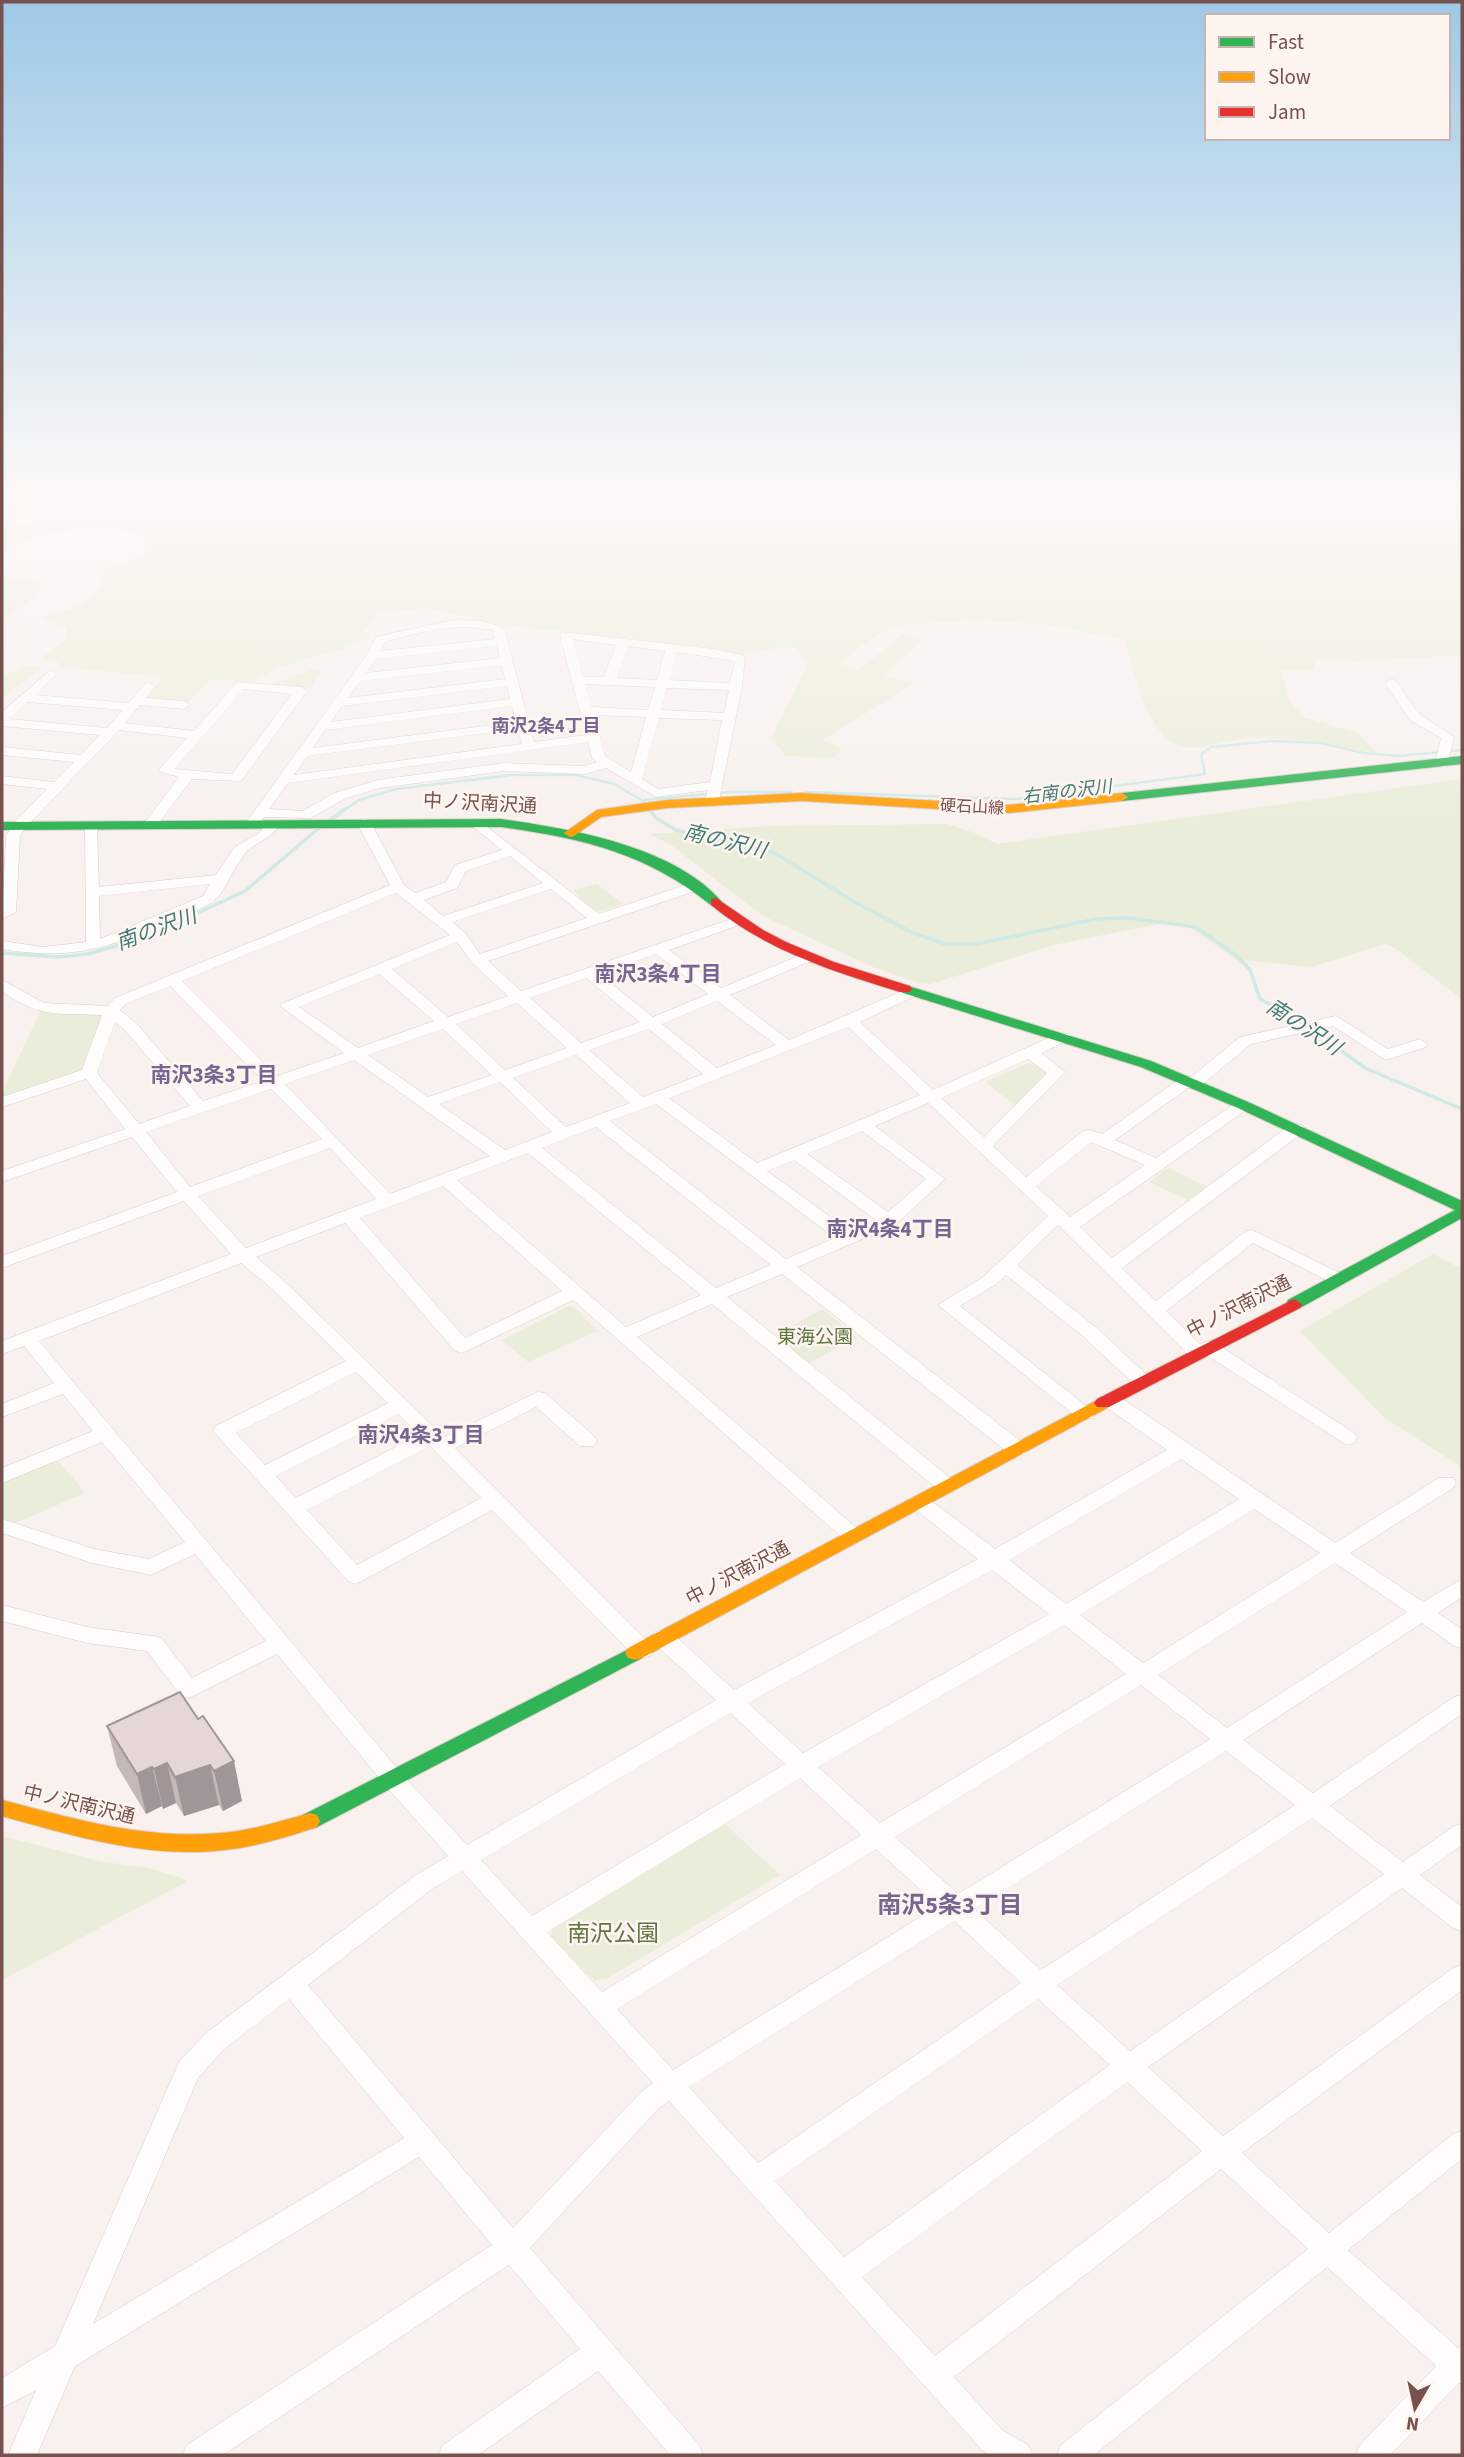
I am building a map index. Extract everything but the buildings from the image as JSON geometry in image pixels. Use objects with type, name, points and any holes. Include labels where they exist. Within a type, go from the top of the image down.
[{"type":"street","points":[[256,819],[372,656],[380,640],[453,623],[477,622],[498,628],[529,747]]},
{"type":"street","points":[[566,635],[672,648],[741,659],[714,793],[656,793],[599,758],[566,635]]},
{"type":"street","points":[[372,656],[500,642]]},
{"type":"street","points":[[609,682],[623,642]]},
{"type":"street","points":[[635,780],[672,648]]},
{"type":"street","points":[[356,678],[506,661]]},
{"type":"street","points":[[2,720],[51,674]]},
{"type":"street","points":[[578,680],[736,687]]},
{"type":"street","points":[[339,703],[511,682]]},
{"type":"street","points":[[1391,683],[1414,717],[1448,737],[1444,756]]},
{"type":"street","points":[[240,685],[301,691],[236,778],[188,775],[165,771],[240,685]]},
{"type":"street","points":[[2,915],[9,912],[7,864],[13,836],[19,826],[113,729],[149,687]]},
{"type":"street","points":[[24,698],[184,705]]},
{"type":"street","points":[[321,727],[516,702]]},
{"type":"street","points":[[586,711],[730,717]]},
{"type":"street","points":[[2,720],[197,736]]},
{"type":"street","points":[[303,753],[522,725]]},
{"type":"street","points":[[284,780],[592,738]]},
{"type":"street","points":[[2,751],[83,759]]},
{"type":"street","name":"硬石山線","points":[[570,833],[597,814],[667,804],[714,793],[1008,809],[1444,756],[1462,760]]},
{"type":"street","points":[[256,819],[306,815],[339,796],[378,784],[505,767],[585,770],[607,763]]},
{"type":"street","points":[[150,825],[188,775]]},
{"type":"street","points":[[2,780],[56,786]]},
{"type":"street","name":"中ノ沢南沢通","points":[[2,826],[150,825],[256,819],[279,825],[500,823],[570,833],[653,859],[696,886],[737,921],[768,941],[806,958],[1146,1064],[1296,1129],[1462,1209]]},
{"type":"street","points":[[364,823],[398,887],[460,936],[477,960],[576,1050],[649,1101],[757,1169],[847,1238]]},
{"type":"street","points":[[477,823],[597,919]]},
{"type":"street","points":[[2,944],[43,951],[93,946],[131,933],[208,899],[240,850],[279,825]]},
{"type":"street","points":[[90,826],[93,946]]},
{"type":"street","points":[[413,899],[452,885],[460,868],[512,851]]},
{"type":"street","points":[[92,892],[222,879]]},
{"type":"street","points":[[441,922],[553,884]]},
{"type":"street","points":[[477,960],[696,886]]},
{"type":"street","points":[[89,1073],[111,1011],[120,1001],[398,887]]},
{"type":"street","points":[[2,1177],[737,921]]},
{"type":"street","points":[[460,936],[288,1006],[502,1156]]},
{"type":"street","points":[[659,949],[787,1046]]},
{"type":"street","points":[[427,1103],[650,1023],[806,958]]},
{"type":"street","points":[[382,968],[446,1023],[563,1133]]},
{"type":"street","points":[[589,973],[715,1075]]},
{"type":"street","points":[[173,981],[333,1141],[386,1200]]},
{"type":"street","points":[[2,984],[29,1003],[42,1007],[111,1011],[131,1027],[200,1108]]},
{"type":"street","points":[[2,1348],[347,1214],[649,1101],[850,1021],[912,992]]},
{"type":"street","points":[[850,1021],[1156,1310],[1203,1350],[1347,1438]]},
{"type":"street","points":[[1103,1141],[1246,1040],[1259,1035],[1336,1021],[1385,1055],[1420,1044]]},
{"type":"street","points":[[757,1169],[932,1096],[1063,1037]]},
{"type":"street","points":[[984,1146],[1057,1072],[1031,1053]]},
{"type":"street","points":[[2,1102],[89,1073]]},
{"type":"street","points":[[89,1073],[187,1194],[242,1255],[358,1363],[494,1500],[653,1644],[730,1702],[1327,2249],[1461,2365],[1370,2455]]},
{"type":"street","points":[[1085,1413],[947,1306],[989,1280],[1063,1221],[1159,1165],[1243,1105]]},
{"type":"street","points":[[598,1120],[1017,1449]]},
{"type":"street","points":[[624,1335],[890,1221],[936,1179],[864,1125]]},
{"type":"street","points":[[1112,1267],[1296,1129]]},
{"type":"street","points":[[1026,1185],[1089,1135],[1159,1165]]},
{"type":"street","points":[[2,1262],[333,1141]]},
{"type":"street","points":[[530,1146],[947,1486]]},
{"type":"street","points":[[795,1153],[890,1221]]},
{"type":"street","points":[[444,1178],[853,1536]]},
{"type":"street","name":"中ノ沢南沢通","points":[[2,1808],[99,1835],[185,1842],[252,1837],[311,1821],[653,1644],[1203,1350],[1263,1321],[1462,1209]]},
{"type":"street","points":[[347,1214],[463,1347],[575,1293]]},
{"type":"street","points":[[1156,1310],[1252,1235],[1338,1279]]},
{"type":"street","points":[[1007,1266],[1091,1333],[1143,1382]]},
{"type":"street","points":[[27,1338],[393,1779],[992,2441],[1018,2455]]},
{"type":"street","points":[[358,1363],[223,1431],[355,1576],[494,1500]]},
{"type":"street","points":[[2,1411],[66,1385]]},
{"type":"street","points":[[294,1508],[538,1398],[587,1441]]},
{"type":"street","points":[[1110,1400],[1180,1451],[1334,1551],[1462,1640]]},
{"type":"street","points":[[262,1475],[400,1405]]},
{"type":"street","points":[[2,1476],[106,1433]]},
{"type":"street","points":[[22,2455],[188,2070],[215,2041],[424,1882],[730,1702],[993,1560],[1180,1451]]},
{"type":"street","points":[[599,2007],[1141,1675],[1334,1551],[1446,1483]]},
{"type":"street","points":[[530,1930],[800,1766],[1064,1615],[1253,1500]]},
{"type":"street","points":[[919,1502],[1462,1921]]},
{"type":"street","points":[[2,1526],[92,1556],[151,1567],[198,1544]]},
{"type":"street","points":[[197,2455],[512,2248],[650,2100],[671,2085],[1226,1740],[1462,1587]]},
{"type":"street","points":[[2,1613],[87,1635],[153,1644],[189,1690],[280,1643]]},
{"type":"street","points":[[756,2179],[1039,1984],[1314,1805],[1462,1703]]},
{"type":"street","points":[[842,2275],[1129,2066],[1462,1833]]},
{"type":"street","points":[[933,2375],[1222,2152],[1462,1976]]},
{"type":"street","points":[[291,1983],[689,2455]]},
{"type":"street","points":[[2,2394],[422,2141]]},
{"type":"street","points":[[1071,2455],[1462,2143]]},
{"type":"street","points":[[453,2455],[601,2352]]},
{"type":"green space","points":[[2,604],[25,604],[2,620]]},
{"type":"green space","points":[[83,604],[1462,604],[1462,655],[1357,661],[1316,660],[1312,670],[1282,670],[1288,699],[1303,717],[1358,733],[1377,753],[1313,742],[1265,738],[1185,747],[1166,738],[1158,729],[1140,692],[1124,640],[1047,625],[979,620],[901,625],[875,636],[840,663],[859,670],[903,634],[923,639],[884,676],[914,683],[823,740],[841,748],[835,758],[786,756],[771,739],[807,666],[797,648],[782,647],[741,655],[643,640],[502,625],[426,608],[378,613],[364,631],[372,637],[280,667],[252,681],[210,680],[187,703],[146,699],[162,677],[60,667],[60,663],[41,658],[66,639],[66,628],[41,618]]},
{"type":"green space","points":[[26,666],[43,668],[2,698],[2,676]]},
{"type":"green space","points":[[311,670],[323,671],[309,689],[270,685]]},
{"type":"green space","points":[[1462,779],[1462,999],[1395,948],[1385,944],[1311,967],[1235,959],[1188,926],[1169,922],[1053,945],[931,984],[919,983],[873,967],[763,916],[671,845],[650,834],[769,826],[947,824],[997,844]]},
{"type":"green space","points":[[597,884],[623,904],[595,910],[573,890]]},
{"type":"green space","points":[[42,1008],[111,1011],[89,1073],[2,1102],[2,1093]]},
{"type":"green space","points":[[1029,1063],[1049,1071],[1016,1106],[985,1082]]},
{"type":"green space","points":[[1168,1168],[1207,1187],[1188,1200],[1149,1182]]},
{"type":"green space","points":[[1433,1254],[1462,1269],[1462,1467],[1385,1418],[1300,1331]]},
{"type":"green space","points":[[568,1306],[576,1308],[597,1331],[528,1362],[502,1340]]},
{"type":"green space","name":"東海公園","points":[[823,1309],[857,1338],[807,1364],[773,1336]]},
{"type":"green space","points":[[57,1459],[85,1493],[13,1524],[2,1518],[2,1482]]},
{"type":"green space","name":"南沢公園","points":[[725,1824],[780,1875],[606,1979],[594,1980],[550,1935],[555,1924]]},
{"type":"green space","points":[[2,1836],[103,1862],[149,1868],[186,1882],[2,1980]]},
{"type":"waterway","name":"右南の沢川","points":[[805,792],[1016,799],[1205,774],[1201,754],[1212,747],[1271,741],[1320,743],[1364,753],[1399,756],[1462,750]]},
{"type":"waterway","name":"南の沢川","points":[[343,811],[359,800],[396,789],[511,775],[576,775],[614,784],[643,801],[651,811]]},
{"type":"waterway","name":"右南の沢川","points":[[644,800],[729,792],[792,792]]},
{"type":"waterway","name":"南の沢川","points":[[329,821],[345,809]]},
{"type":"waterway","name":"南の沢川","points":[[649,809],[656,818],[676,830],[773,852],[858,904],[913,933],[945,944],[976,944],[1096,919],[1128,918],[1196,927],[1237,956],[1250,970],[1260,999],[1295,1017],[1365,1068],[1462,1109]]},
{"type":"waterway","name":"南の沢川","points":[[2,953],[59,957],[87,954],[144,938],[245,891],[319,828]]},
{"type":"traffic: fast","points":[[1122,797],[1462,760]]},
{"type":"traffic: fast","points":[[2,826],[501,823],[559,832],[615,846],[668,868],[716,902]]},
{"type":"traffic: fast","points":[[905,989],[1146,1064],[1243,1105],[1462,1207]]},
{"type":"traffic: fast","points":[[1294,1304],[1462,1212]]},
{"type":"traffic: fast","points":[[310,1821],[635,1653]]},
{"type":"traffic: slow","points":[[570,833],[597,814],[667,804],[802,797],[1008,809],[1122,797]]},
{"type":"traffic: slow","points":[[635,1653],[1103,1403]]},
{"type":"traffic: slow","points":[[2,1808],[110,1835],[165,1842],[232,1841],[310,1821]]},
{"type":"traffic: jam","points":[[716,902],[737,919],[781,945],[829,965],[905,989]]},
{"type":"traffic: jam","points":[[1103,1403],[1294,1304]]},
{"type":"district","name":"南沢2条4丁目","points":[[546,726]]},
{"type":"district","name":"南沢3条4丁目","points":[[658,974]]},
{"type":"district","name":"南沢3条3丁目","points":[[214,1075]]},
{"type":"district","name":"南沢4条4丁目","points":[[890,1229]]},
{"type":"district","name":"南沢4条3丁目","points":[[421,1435]]},
{"type":"district","name":"南沢5条3丁目","points":[[950,1905]]}]
